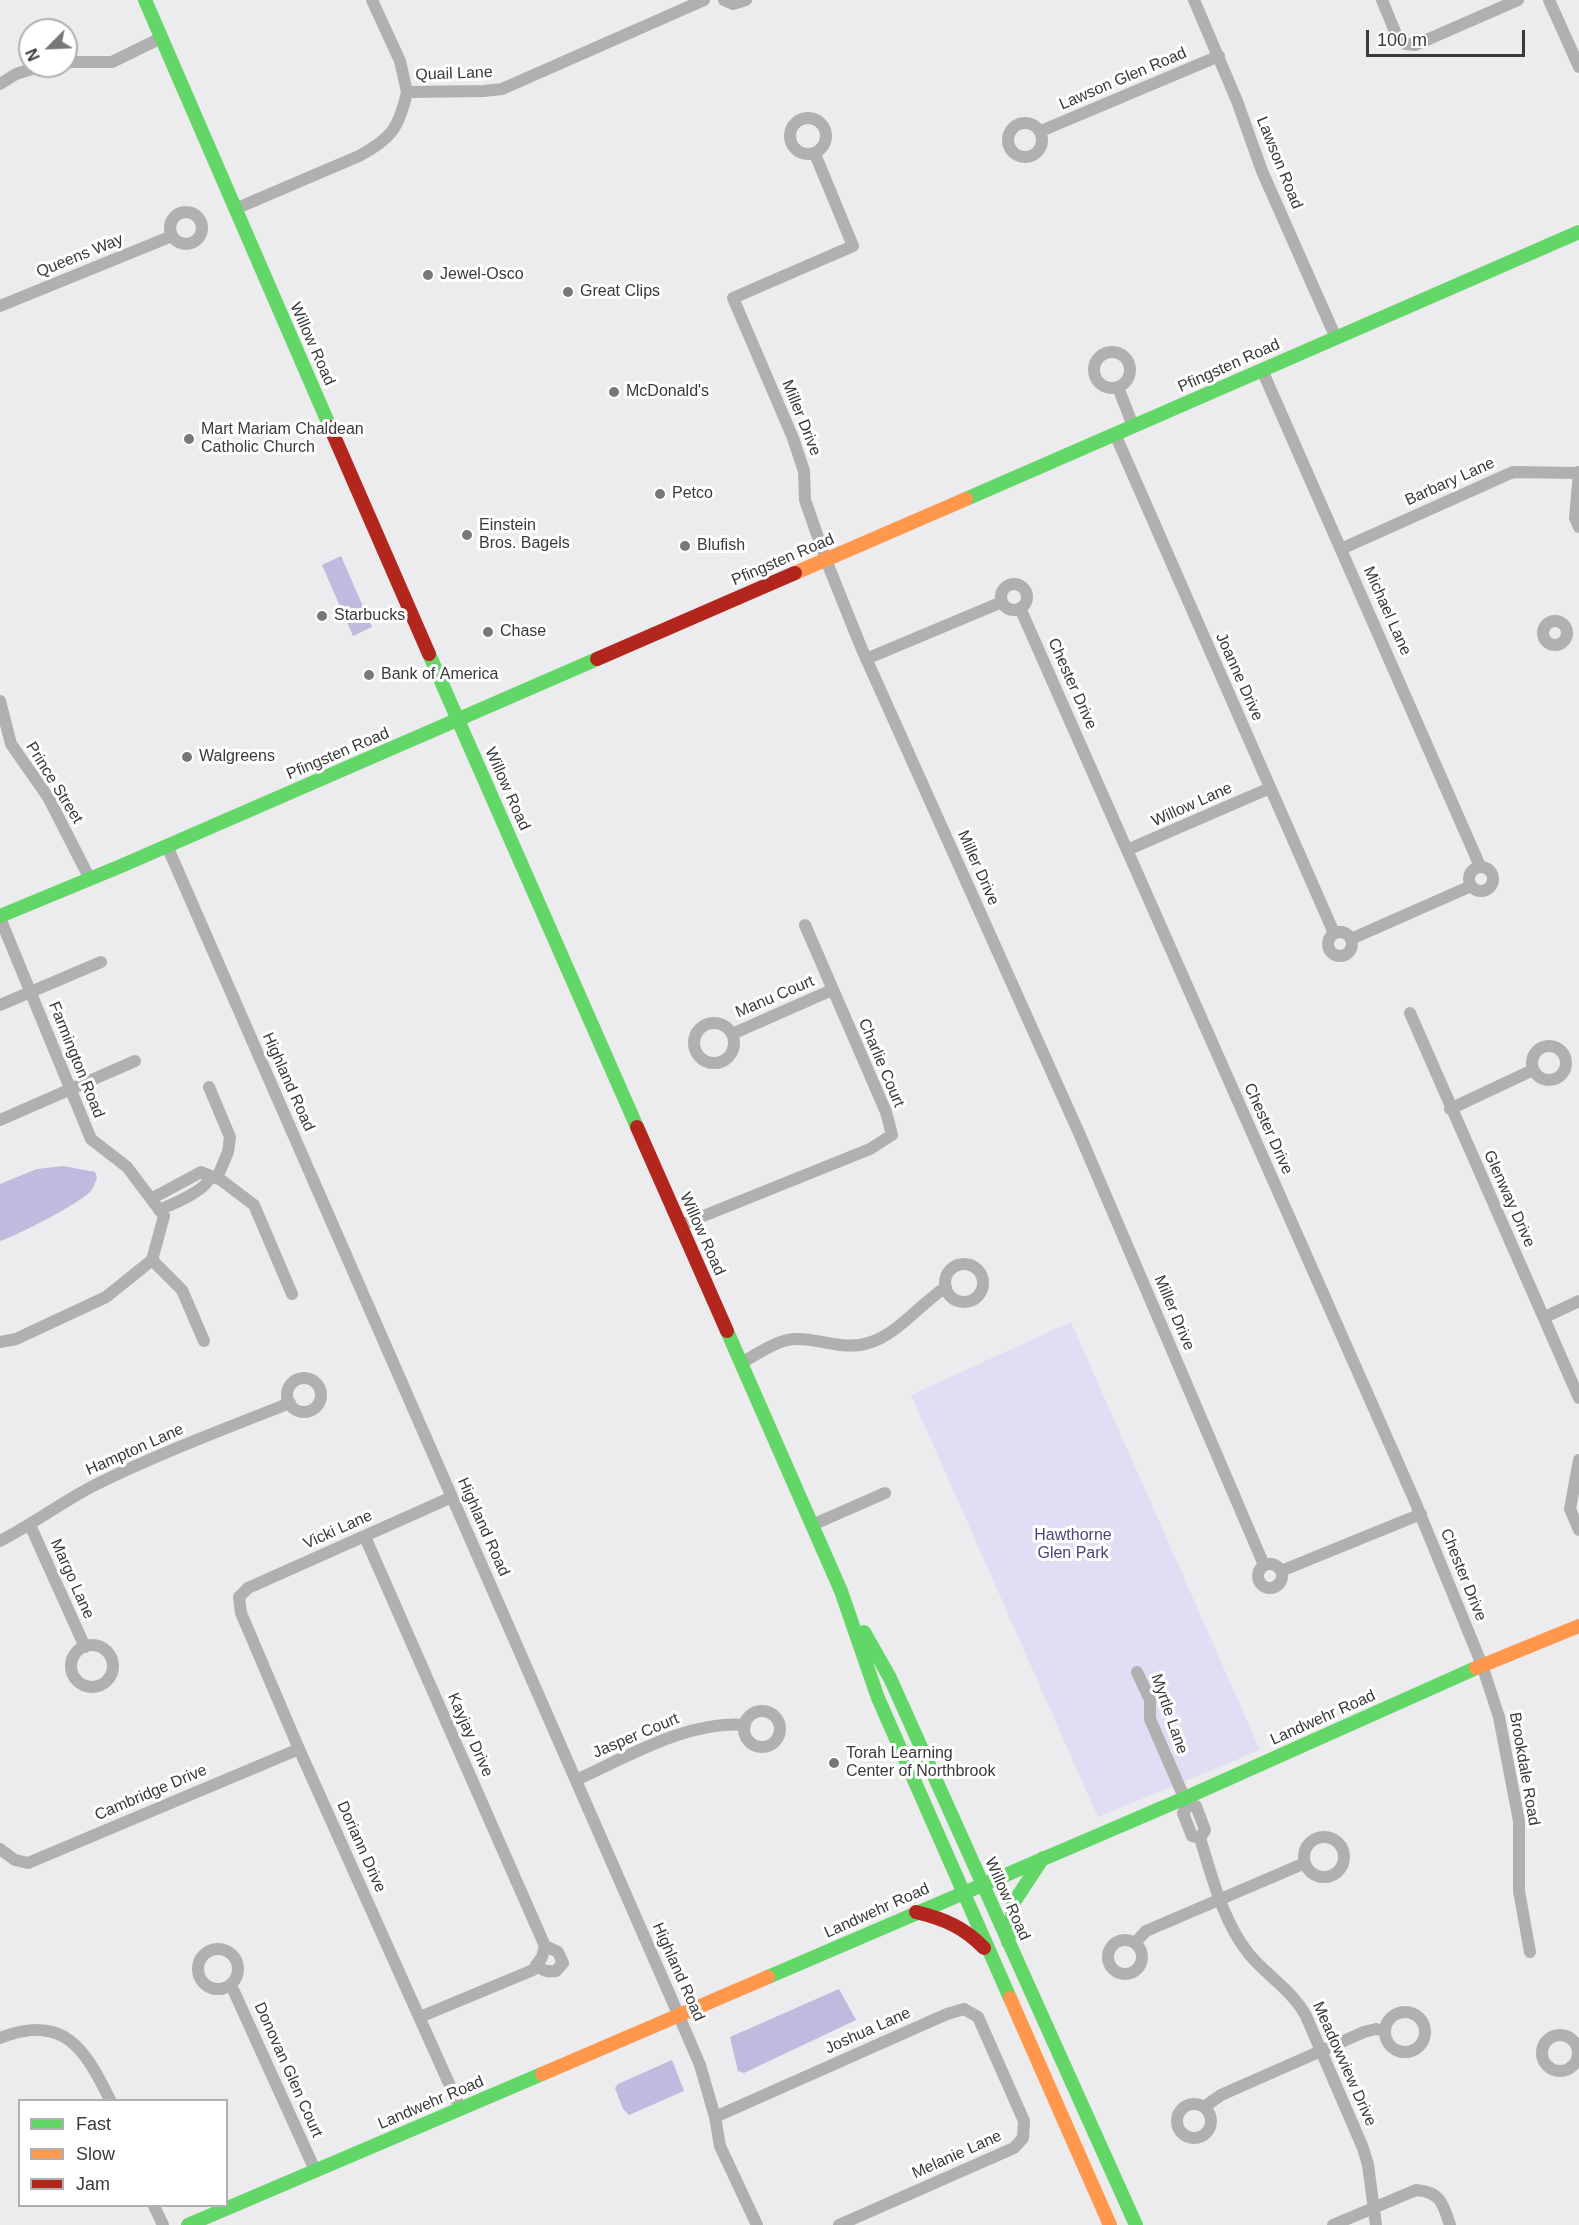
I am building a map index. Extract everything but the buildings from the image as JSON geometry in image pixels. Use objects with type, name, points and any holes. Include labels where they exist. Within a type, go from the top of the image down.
[{"type":"main road","name":"Willow Road","points":[[145,0],[458,720],[812,1524],[841,1591],[878,1698],[1110,2225]]},
{"type":"main road","name":"Pfingsten Road","points":[[0,917],[1579,232]]},
{"type":"main road","name":"Willow Road","points":[[841,1591],[890,1678],[1136,2225]]},
{"type":"main road","name":"Landwehr Road","points":[[189,2225],[679,2016],[964,1891],[1186,1802],[1482,1665],[1579,1626]]},
{"type":"main road","points":[[1008,1942],[1014,1902],[1043,1858]]},
{"type":"main road","points":[[916,1912],[949,1920],[967,1930],[995,1961]]},
{"type":"street","points":[[372,0],[400,61],[407,92]]},
{"type":"street","name":"Quail Lane","points":[[235,209],[378,146],[389,137],[398,122],[407,92],[501,89],[704,0]]},
{"type":"street","points":[[724,0],[733,4],[746,0]]},
{"type":"street","name":"Lawson Road","points":[[1194,0],[1219,56],[1262,171],[1336,338]]},
{"type":"street","points":[[1382,0],[1396,34],[1406,44],[1415,45],[1518,0]]},
{"type":"street","points":[[1549,0],[1579,67]]},
{"type":"street","points":[[78,62],[112,62],[161,38]]},
{"type":"street","name":"Lawson Glen Road","points":[[1041,131],[1219,56]]},
{"type":"street","points":[[0,84],[18,73]]},
{"type":"street","name":"Miller Drive","points":[[815,154],[853,246],[733,298],[793,438],[804,471],[805,500],[826,560],[866,659],[1079,1133],[1264,1565]]},
{"type":"street","name":"Queens Way","points":[[0,306],[172,236]]},
{"type":"street","name":"Michael Lane","points":[[1262,370],[1480,866]]},
{"type":"street","points":[[1118,387],[1132,426]]},
{"type":"street","name":"Joanne Drive","points":[[1115,434],[1335,933]]},
{"type":"street","name":"Barbary Lane","points":[[1341,549],[1513,472],[1579,473]]},
{"type":"street","points":[[1579,473],[1575,518],[1579,527]]},
{"type":"street","points":[[1012,584],[1020,585],[1025,591],[1027,598],[1020,608],[1010,609],[1002,602],[1001,594],[1005,587],[1012,584]]},
{"type":"street","points":[[866,659],[1002,602]]},
{"type":"street","name":"Chester Drive","points":[[1020,608],[1420,1514],[1482,1665]]},
{"type":"street","points":[[1566,628],[1579,623]]},
{"type":"street","name":"Prince Street","points":[[0,701],[11,744],[48,797],[90,879]]},
{"type":"street","name":"Willow Lane","points":[[1127,850],[1270,788]]},
{"type":"street","name":"Highland Road","points":[[167,846],[679,2016],[700,2065],[715,2117],[720,2145],[758,2225]]},
{"type":"street","points":[[1480,866],[1491,871],[1494,879],[1491,886],[1481,891],[1471,886],[1470,873],[1480,866]]},
{"type":"street","points":[[1351,939],[1471,886]]},
{"type":"street","name":"Farmington Road","points":[[0,917],[90,1139],[127,1167],[159,1210]]},
{"type":"street","name":"Charlie Court","points":[[681,1226],[870,1149],[892,1135],[886,1112],[805,925]]},
{"type":"street","points":[[1342,932],[1351,939],[1352,947],[1347,954],[1335,955],[1328,946],[1329,939],[1335,933],[1342,932]]},
{"type":"street","points":[[0,1005],[101,962]]},
{"type":"street","name":"Manu Court","points":[[732,1034],[832,990]]},
{"type":"street","name":"Glenway Drive","points":[[1410,1013],[1450,1109],[1545,1317],[1579,1398]]},
{"type":"street","points":[[0,1120],[135,1060]]},
{"type":"street","points":[[1450,1109],[1533,1070]]},
{"type":"street","points":[[0,1342],[16,1339],[106,1297],[152,1260],[164,1216],[159,1210],[208,1183],[228,1152],[230,1137],[208,1087]]},
{"type":"street","points":[[151,1199],[201,1173],[214,1177],[254,1205],[292,1294]]},
{"type":"street","points":[[152,1260],[182,1290],[204,1341]]},
{"type":"street","points":[[741,1363],[778,1343],[793,1339],[865,1345],[881,1339],[928,1298],[946,1287]]},
{"type":"street","points":[[1545,1317],[1579,1301]]},
{"type":"street","name":"Hampton Lane","points":[[0,1541],[95,1485],[159,1456],[290,1403]]},
{"type":"street","points":[[1579,1460],[1570,1509],[1579,1530]]},
{"type":"street","points":[[812,1524],[885,1493]]},
{"type":"street","name":"Vicki Lane","points":[[239,1597],[248,1588],[452,1497]]},
{"type":"street","points":[[1281,1571],[1420,1514]]},
{"type":"street","name":"Margo Lane","points":[[30,1525],[85,1647]]},
{"type":"street","name":"Kayjay Drive","points":[[365,1537],[545,1946],[558,1952],[563,1963],[556,1971],[550,1972],[543,1971],[536,1965]]},
{"type":"street","points":[[1272,1564],[1281,1571],[1281,1578],[1277,1585],[1267,1587],[1258,1579],[1259,1571],[1264,1565],[1272,1564]]},
{"type":"street","name":"Doriann Drive","points":[[239,1597],[241,1613],[299,1749],[460,2108]]},
{"type":"street","name":"Brookdale Road","points":[[1482,1665],[1499,1717],[1519,1821],[1519,1892],[1530,1952]]},
{"type":"street","name":"Myrtle Lane","points":[[1137,1672],[1150,1700],[1150,1719],[1186,1802]]},
{"type":"street","name":"Jasper Court","points":[[576,1780],[683,1733],[730,1724],[745,1725]]},
{"type":"street","name":"Cambridge Drive","points":[[0,1849],[15,1860],[28,1863],[299,1749]]},
{"type":"street","name":"Meadowview Drive","points":[[1186,1802],[1196,1806],[1202,1821],[1205,1830],[1200,1838],[1219,1898],[1235,1932],[1248,1954],[1300,2004],[1363,2148],[1368,2165],[1376,2225]]},
{"type":"street","points":[[1135,1943],[1146,1931],[1305,1863]]},
{"type":"street","points":[[420,2017],[533,1970],[542,1957],[545,1946]]},
{"type":"street","name":"Donovan Glen Court","points":[[231,1985],[315,2170]]},
{"type":"street","name":"Joshua Lane","points":[[715,2117],[947,2014],[964,2009],[978,2017],[1004,2073]]},
{"type":"street","points":[[1204,2107],[1221,2095],[1364,2032],[1376,2029],[1385,2031]]},
{"type":"street","points":[[0,2038],[23,2031],[50,2031],[66,2038],[76,2044],[87,2057],[109,2099]]},
{"type":"street","points":[[1571,2068],[1579,2079]]},
{"type":"street","name":"Melanie Lane","points":[[838,2225],[1014,2148],[1023,2138],[1023,2121],[1004,2073]]},
{"type":"street","points":[[1333,2225],[1416,2190],[1437,2195],[1450,2225]]},
{"type":"street","points":[[155,2207],[163,2225]]},
{"type":"green space","name":"Hawthorne Glen Park","points":[[1071,1322],[1260,1750],[1098,1817],[911,1395]]},
{"type":"shaded area","points":[[341,556],[372,627],[353,636],[322,565]]},
{"type":"shaded area","points":[[63,1166],[95,1172],[97,1178],[91,1191],[48,1219],[0,1241],[0,1184],[37,1169]]},
{"type":"shaded area","points":[[839,1989],[856,2020],[744,2073],[738,2071],[730,2037]]},
{"type":"shaded area","points":[[672,2060],[684,2091],[629,2115],[623,2109],[615,2088],[618,2084]]},
{"type":"traffic: fast","points":[[145,0],[330,427]]},
{"type":"traffic: fast","points":[[966,499],[1579,232]]},
{"type":"traffic: fast","points":[[429,654],[637,1127]]},
{"type":"traffic: fast","points":[[0,916],[121,866],[597,659]]},
{"type":"traffic: fast","points":[[727,1331],[841,1591],[878,1698],[1010,1998]]},
{"type":"traffic: fast","points":[[864,1632],[890,1678],[1136,2225]]},
{"type":"traffic: fast","points":[[768,1977],[1185,1798],[1476,1668]]},
{"type":"traffic: fast","points":[[1008,1942],[1014,1902],[1043,1858]]},
{"type":"traffic: fast","points":[[188,2225],[542,2074]]},
{"type":"traffic: slow","points":[[795,573],[966,499]]},
{"type":"traffic: slow","points":[[1476,1668],[1579,1626]]},
{"type":"traffic: slow","points":[[542,2074],[768,1977]]},
{"type":"traffic: slow","points":[[1010,1998],[1110,2225]]},
{"type":"traffic: jam","points":[[330,427],[429,654]]},
{"type":"traffic: jam","points":[[597,659],[795,573]]},
{"type":"traffic: jam","points":[[637,1127],[727,1331]]},
{"type":"traffic: jam","points":[[916,1912],[953,1925],[969,1934],[984,1948]]},
{"type":"place","name":"Jewel-Osco","points":[[428,275]]},
{"type":"place","name":"Great Clips","points":[[568,292]]},
{"type":"place","name":"McDonald's","points":[[614,392]]},
{"type":"place","name":"Mart Mariam Chaldean Catholic Church","points":[[189,439]]},
{"type":"place","name":"Petco","points":[[660,494]]},
{"type":"place","name":"Einstein Bros. Bagels","points":[[467,535]]},
{"type":"place","name":"Blufish","points":[[685,546]]},
{"type":"place","name":"Starbucks","points":[[322,616]]},
{"type":"place","name":"Chase","points":[[488,632]]},
{"type":"place","name":"Bank of America","points":[[369,675]]},
{"type":"place","name":"Walgreens","points":[[187,757]]},
{"type":"place","name":"Torah Learning Center of Northbrook","points":[[834,1763]]}]
